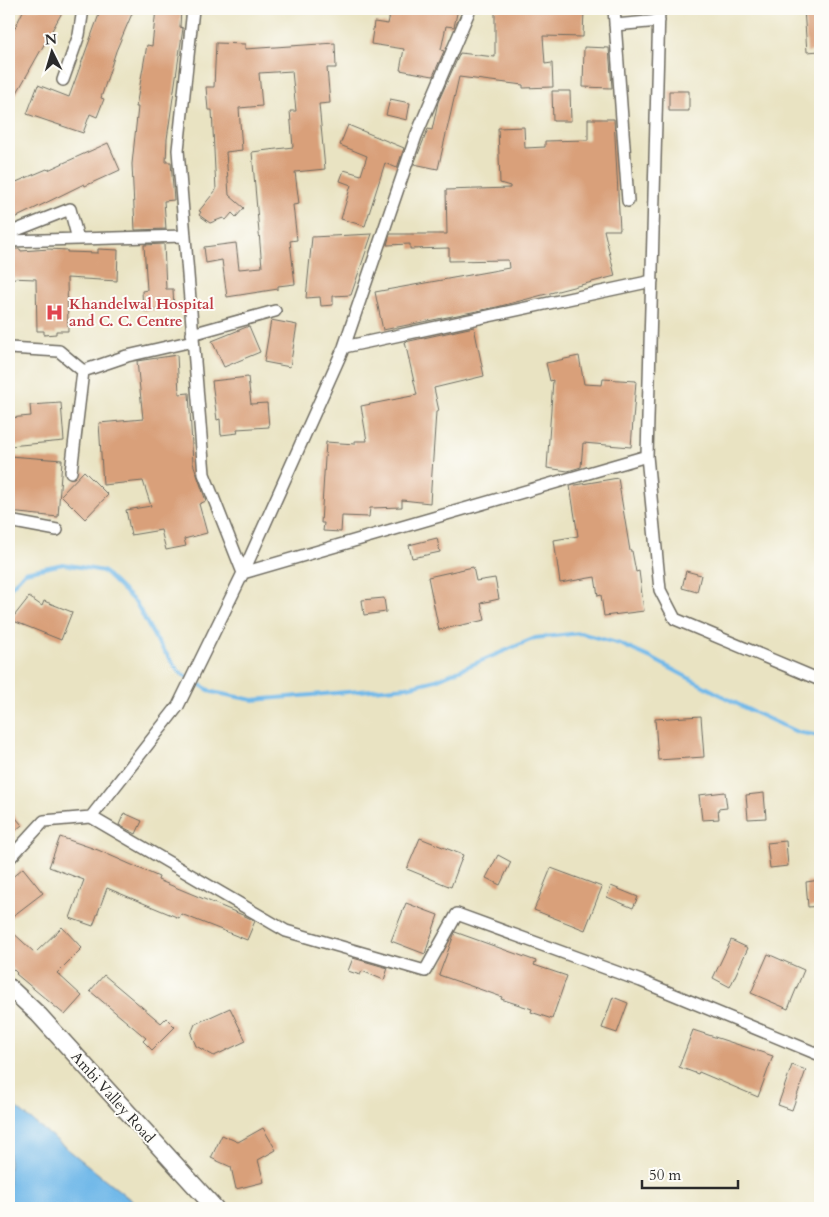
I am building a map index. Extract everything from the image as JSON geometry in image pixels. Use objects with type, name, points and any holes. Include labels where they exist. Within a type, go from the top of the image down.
[{"type":"main road","name":"Ambi Valley Road","points":[[9,987],[39,1015],[215,1208]]},
{"type":"street","points":[[63,80],[79,35],[84,9]]},
{"type":"street","points":[[193,9],[178,150],[204,474],[243,573]]},
{"type":"street","points":[[91,817],[178,706],[243,573],[318,409],[344,347],[416,136],[470,9]]},
{"type":"street","points":[[614,9],[628,202]]},
{"type":"street","points":[[659,9],[648,456],[660,590],[675,619],[820,680]]},
{"type":"street","points":[[615,25],[659,21]]},
{"type":"street","points":[[9,233],[70,209],[78,239]]},
{"type":"street","points":[[9,241],[184,236]]},
{"type":"street","points":[[344,347],[652,281]]},
{"type":"street","points":[[83,371],[126,356],[276,311]]},
{"type":"street","points":[[9,348],[59,351],[83,371]]},
{"type":"street","points":[[71,472],[83,371]]},
{"type":"street","points":[[243,573],[648,456]]},
{"type":"street","points":[[9,521],[57,530]]},
{"type":"street","points":[[9,859],[44,821],[91,817],[286,930],[425,971],[457,914],[641,981],[820,1055]]},
{"type":"water","points":[[9,1102],[141,1208],[9,1208]]},
{"type":"building","points":[[24,9],[64,9],[9,107],[9,40]]},
{"type":"building","points":[[101,9],[134,9],[116,51],[101,98],[104,99],[97,117],[90,114],[83,133],[27,114],[38,85],[69,97]]},
{"type":"building","points":[[156,9],[181,9],[180,27],[183,28],[167,139],[166,162],[171,162],[174,200],[164,201],[166,229],[135,230],[132,164],[138,107],[136,107],[147,45],[152,46]]},
{"type":"building","points":[[391,9],[458,9],[454,27],[446,26],[441,50],[444,51],[433,76],[400,70],[404,49],[371,44],[374,22],[388,24]]},
{"type":"building","points":[[495,9],[584,9],[583,37],[543,36],[545,64],[552,63],[553,87],[523,88],[523,85],[459,77],[438,169],[414,164],[428,129],[432,130],[438,102],[460,53],[495,57]]},
{"type":"building","points":[[804,9],[820,9],[820,51],[807,52]]},
{"type":"building","points":[[216,43],[245,44],[245,49],[335,43],[336,68],[327,68],[330,103],[319,104],[325,169],[295,172],[299,204],[293,205],[297,240],[290,241],[295,284],[278,286],[278,289],[227,297],[222,260],[206,263],[204,247],[236,243],[239,269],[262,267],[252,152],[293,147],[290,111],[296,111],[292,71],[259,73],[262,106],[239,108],[242,150],[226,152],[229,195],[244,208],[236,217],[232,213],[226,220],[223,218],[210,223],[199,215],[201,212],[199,211],[216,190],[212,110],[208,110],[206,87],[214,87]]},
{"type":"building","points":[[584,47],[609,48],[612,88],[583,87]]},
{"type":"building","points":[[552,91],[570,91],[571,121],[553,121]]},
{"type":"building","points":[[669,91],[689,91],[689,111],[669,111]]},
{"type":"building","points":[[390,99],[410,103],[407,120],[386,115]]},
{"type":"building","points":[[588,119],[614,119],[620,230],[604,230],[615,276],[497,307],[383,330],[375,292],[509,268],[508,260],[449,261],[449,248],[410,249],[410,244],[387,245],[390,234],[447,234],[446,190],[510,188],[510,186],[500,183],[498,128],[524,127],[525,148],[545,147],[545,141],[588,140]]},
{"type":"building","points":[[348,125],[404,148],[397,168],[385,163],[365,226],[341,219],[351,185],[340,181],[344,170],[361,175],[367,156],[340,145]]},
{"type":"building","points":[[108,143],[120,170],[85,186],[84,184],[9,221],[9,185]]},
{"type":"building","points":[[372,234],[351,295],[333,296],[333,305],[321,306],[320,297],[306,298],[312,237]]},
{"type":"building","points":[[164,244],[166,289],[173,289],[174,309],[143,311],[142,291],[147,290],[144,245]]},
{"type":"building","points":[[9,249],[20,249],[21,251],[49,249],[67,250],[67,252],[98,253],[98,249],[118,250],[117,281],[67,278],[68,331],[56,331],[56,334],[44,335],[44,331],[37,331],[36,279],[9,278]]},
{"type":"building","points":[[271,320],[297,325],[290,367],[264,362]]},
{"type":"building","points":[[249,326],[260,352],[224,367],[212,341]]},
{"type":"building","points":[[474,327],[484,376],[434,388],[439,411],[436,412],[430,503],[402,500],[402,507],[370,508],[369,517],[342,516],[341,532],[323,531],[324,523],[321,523],[326,442],[355,444],[355,441],[367,441],[361,406],[417,395],[405,342]]},
{"type":"building","points":[[177,355],[179,394],[189,393],[193,463],[206,501],[199,504],[207,533],[184,539],[186,546],[166,550],[161,530],[131,535],[126,510],[151,506],[143,481],[103,485],[99,423],[143,419],[137,361]]},
{"type":"building","points":[[579,356],[584,384],[602,385],[603,379],[636,381],[631,447],[583,443],[581,467],[568,471],[547,468],[553,380],[550,381],[546,363]]},
{"type":"building","points":[[248,377],[251,404],[267,403],[269,427],[237,429],[238,433],[221,435],[220,419],[217,420],[212,381]]},
{"type":"building","points":[[61,403],[64,441],[9,446],[9,418],[31,416],[30,405]]},
{"type":"building","points":[[9,456],[62,460],[58,517],[9,512]]},
{"type":"building","points":[[84,471],[108,495],[85,519],[61,495]]},
{"type":"building","points":[[618,478],[630,551],[632,551],[636,572],[639,571],[644,611],[604,616],[601,595],[598,596],[595,577],[560,583],[554,540],[578,536],[570,486]]},
{"type":"building","points":[[437,538],[440,552],[412,558],[409,545]]},
{"type":"building","points":[[473,567],[476,581],[495,578],[499,599],[481,603],[485,620],[439,630],[428,577]]},
{"type":"building","points":[[686,571],[701,575],[697,592],[682,588]]},
{"type":"building","points":[[29,597],[42,606],[44,601],[72,612],[61,640],[11,620]]},
{"type":"building","points":[[384,598],[386,612],[364,615],[362,600]]},
{"type":"building","points":[[701,716],[704,757],[658,760],[655,719]]},
{"type":"building","points":[[725,792],[727,808],[718,809],[719,819],[702,820],[699,795]]},
{"type":"building","points":[[764,793],[766,818],[748,819],[746,795]]},
{"type":"building","points":[[9,810],[22,825],[9,836]]},
{"type":"building","points":[[124,813],[142,821],[136,834],[119,825]]},
{"type":"building","points":[[60,837],[98,850],[159,877],[158,880],[255,921],[247,940],[181,914],[179,918],[107,888],[93,926],[70,918],[84,880],[49,867]]},
{"type":"building","points":[[420,838],[463,855],[451,887],[407,869]]},
{"type":"building","points":[[786,841],[788,866],[770,868],[767,843]]},
{"type":"building","points":[[498,855],[511,862],[500,885],[486,878]]},
{"type":"building","points":[[23,868],[43,893],[9,919],[9,880]]},
{"type":"building","points":[[551,868],[602,887],[585,930],[534,910]]},
{"type":"building","points":[[820,880],[820,906],[808,907],[806,882]]},
{"type":"building","points":[[611,886],[638,897],[633,908],[607,897]]},
{"type":"building","points":[[406,903],[438,915],[425,954],[391,941]]},
{"type":"building","points":[[62,927],[82,948],[57,973],[82,996],[65,1015],[16,974],[9,965],[9,929],[35,953]]},
{"type":"building","points":[[455,932],[536,961],[534,965],[567,976],[552,1019],[531,1012],[532,1009],[501,999],[502,997],[439,975]]},
{"type":"building","points":[[731,940],[748,948],[730,987],[713,978]]},
{"type":"building","points":[[768,954],[804,970],[788,1009],[751,993]]},
{"type":"building","points":[[353,958],[388,968],[384,980],[362,971],[360,975],[348,971]]},
{"type":"building","points":[[104,975],[161,1023],[166,1018],[175,1027],[152,1050],[143,1041],[146,1038],[90,991]]},
{"type":"building","points":[[613,997],[628,1003],[617,1033],[602,1028]]},
{"type":"building","points":[[230,1008],[246,1041],[214,1056],[196,1046],[191,1034],[195,1024]]},
{"type":"building","points":[[693,1030],[773,1056],[758,1097],[699,1072],[698,1074],[679,1067]]},
{"type":"building","points":[[792,1065],[806,1070],[792,1110],[778,1105]]},
{"type":"building","points":[[263,1128],[276,1150],[258,1160],[264,1182],[236,1189],[231,1167],[211,1158],[222,1135],[238,1142]]},
{"type":"waterway","points":[[9,589],[25,572],[63,564],[103,571],[136,603],[155,638],[179,672],[212,692],[253,700],[407,687],[436,680],[535,638],[580,633],[620,644],[653,659],[745,708],[797,732],[820,736]]},
{"type":"place","name":"Khandelwal Hospital and C. C. Centre","points":[[55,313]]}]
